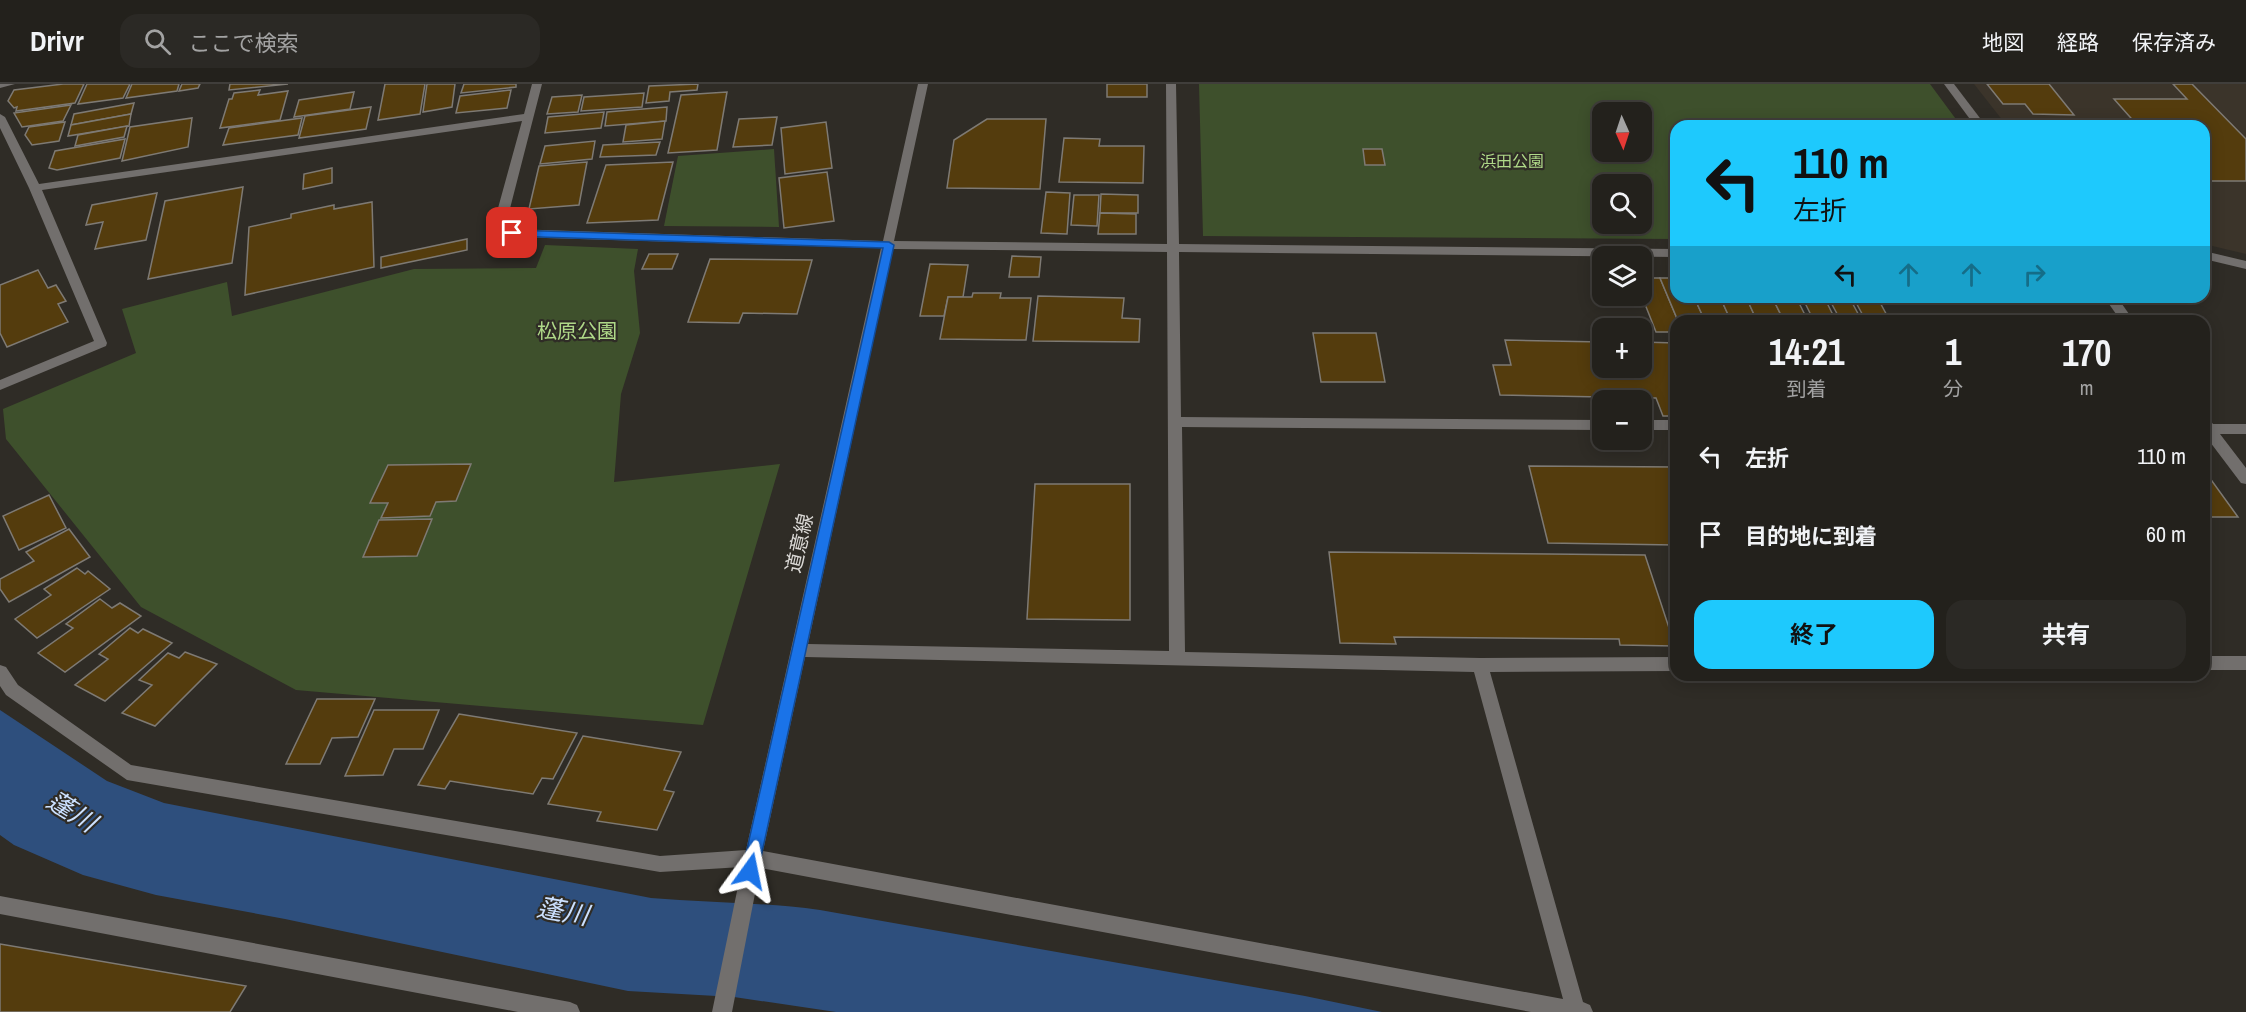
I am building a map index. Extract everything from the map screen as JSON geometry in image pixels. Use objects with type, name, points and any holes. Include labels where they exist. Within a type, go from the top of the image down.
[{"type":"street","points":[[0,85],[10,84]]},
{"type":"street","points":[[537,84],[498,230],[523,234],[889,245],[1670,253]]},
{"type":"street","name":"道意線","points":[[722,1012],[747,884],[923,84]]},
{"type":"street","points":[[1171,84],[1177,657]]},
{"type":"street","points":[[1949,84],[1976,120]]},
{"type":"street","points":[[0,117],[35,188],[101,343],[0,385]]},
{"type":"street","points":[[35,188],[528,117]]},
{"type":"street","points":[[2210,256],[2246,265]]},
{"type":"street","points":[[1176,422],[1592,425]]},
{"type":"street","points":[[1652,425],[1670,425]]},
{"type":"street","points":[[2210,427],[2246,429]]},
{"type":"street","points":[[2210,433],[2246,479]]},
{"type":"street","points":[[799,650],[1480,664],[1670,664]]},
{"type":"street","points":[[2210,663],[2246,663]]},
{"type":"street","points":[[0,672],[12,690],[127,772],[660,864],[753,858],[1579,1011],[1480,664]]},
{"type":"street","points":[[0,904],[570,1012]]},
{"type":"shaded area","points":[[1974,84],[2246,84],[2246,254],[2210,245],[2210,120],[2002,120]]},
{"type":"green space","name":"浜田公園","points":[[1199,84],[1930,84],[1957,120],[1670,120],[1670,239],[1203,236]]},
{"type":"green space","points":[[774,149],[779,227],[664,226],[678,156]]},
{"type":"green space","name":"松原公園","points":[[545,245],[638,249],[634,271],[640,333],[621,394],[614,482],[780,464],[703,725],[296,690],[141,607],[6,439],[3,409],[136,353],[122,309],[227,282],[232,316],[414,269],[536,268]]},
{"type":"water","name":"蓬川","points":[[0,710],[107,781],[164,803],[651,898],[778,905],[820,910],[1305,996],[1382,1012],[836,1012],[734,997],[628,991],[285,919],[156,895],[83,875],[14,845],[0,835]]},
{"type":"building","points":[[84,84],[75,103],[16,111],[17,107],[14,108],[8,101],[14,90]]},
{"type":"building","points":[[87,84],[130,84],[123,98],[78,104]]},
{"type":"building","points":[[132,84],[179,84],[177,91],[126,98]]},
{"type":"building","points":[[182,84],[200,84],[198,88],[179,91]]},
{"type":"building","points":[[230,84],[288,84],[229,90]]},
{"type":"building","points":[[385,84],[425,84],[420,114],[378,120]]},
{"type":"building","points":[[427,84],[455,84],[452,107],[423,112]]},
{"type":"building","points":[[464,84],[516,84],[516,87],[461,93]]},
{"type":"building","points":[[698,84],[697,90],[670,92],[669,101],[646,103],[649,86]]},
{"type":"building","points":[[1107,84],[1147,84],[1147,97],[1107,97]]},
{"type":"building","points":[[1987,84],[2049,84],[2074,115],[2033,114],[2025,104],[2003,104]]},
{"type":"building","points":[[2173,84],[2192,84],[2246,139],[2246,181],[2210,181],[2210,120],[2133,120],[2114,99],[2187,99]]},
{"type":"building","points":[[260,90],[258,95],[288,91],[280,120],[220,128],[229,99],[232,99],[234,93]]},
{"type":"building","points":[[511,90],[507,108],[456,113],[460,96]]},
{"type":"building","points":[[354,92],[350,109],[294,117],[299,100]]},
{"type":"building","points":[[727,92],[717,150],[668,153],[681,95]]},
{"type":"building","points":[[644,93],[642,107],[581,111],[584,97]]},
{"type":"building","points":[[582,95],[578,112],[547,114],[552,97]]},
{"type":"building","points":[[134,103],[131,114],[71,125],[74,114]]},
{"type":"building","points":[[71,105],[63,121],[22,127],[14,113]]},
{"type":"building","points":[[371,107],[366,129],[299,138],[305,116]]},
{"type":"building","points":[[667,107],[666,121],[605,126],[607,112]]},
{"type":"building","points":[[604,112],[601,128],[545,133],[548,117]]},
{"type":"building","points":[[131,114],[129,126],[68,136],[71,125]]},
{"type":"building","points":[[777,117],[772,145],[733,147],[739,119]]},
{"type":"building","points":[[192,118],[188,147],[122,161],[130,127]]},
{"type":"building","points":[[302,118],[298,135],[223,145],[229,128]]},
{"type":"building","points":[[987,119],[1046,119],[1040,189],[947,188],[954,140]]},
{"type":"building","points":[[665,121],[662,139],[623,142],[626,125]]},
{"type":"building","points":[[65,122],[59,141],[32,145],[25,135],[29,127]]},
{"type":"building","points":[[826,122],[832,168],[785,174],[781,128]]},
{"type":"building","points":[[127,126],[124,137],[75,146],[78,135]]},
{"type":"building","points":[[1064,138],[1100,139],[1099,146],[1144,146],[1143,183],[1059,182]]},
{"type":"building","points":[[125,139],[120,158],[57,170],[49,168],[55,151]]},
{"type":"building","points":[[595,141],[592,159],[540,164],[545,146]]},
{"type":"building","points":[[660,142],[656,155],[600,157],[603,145]]},
{"type":"building","points":[[1363,149],[1382,149],[1385,165],[1365,165]]},
{"type":"building","points":[[587,162],[579,205],[529,209],[539,166]]},
{"type":"building","points":[[673,162],[658,220],[587,223],[606,165]]},
{"type":"building","points":[[332,168],[332,183],[303,189],[304,174]]},
{"type":"building","points":[[827,172],[834,221],[784,228],[779,178]]},
{"type":"building","points":[[243,187],[232,263],[148,279],[165,201]]},
{"type":"building","points":[[1046,192],[1070,193],[1067,234],[1041,233]]},
{"type":"building","points":[[157,193],[146,240],[95,249],[103,222],[86,225],[92,205]]},
{"type":"building","points":[[1101,194],[1138,195],[1138,213],[1100,213]]},
{"type":"building","points":[[1074,195],[1099,195],[1097,226],[1071,225]]},
{"type":"building","points":[[372,202],[374,267],[245,295],[249,227],[291,218],[291,214],[334,205],[334,209]]},
{"type":"building","points":[[1100,213],[1136,214],[1136,234],[1098,234]]},
{"type":"building","points":[[467,239],[467,250],[381,268],[381,257]]},
{"type":"building","points":[[649,254],[678,254],[672,269],[642,269]]},
{"type":"building","points":[[1012,256],[1041,257],[1039,277],[1009,277]]},
{"type":"building","points":[[710,259],[812,260],[797,314],[743,313],[739,323],[688,322]]},
{"type":"building","points":[[930,264],[968,265],[963,297],[948,297],[944,316],[920,316]]},
{"type":"building","points":[[38,270],[48,288],[56,285],[66,301],[58,304],[68,322],[7,347],[0,333],[0,285]]},
{"type":"building","points":[[1652,278],[1660,278],[1675,315],[1670,315],[1670,332],[1656,332],[1646,306],[1652,306]]},
{"type":"building","points":[[1660,278],[1670,278],[1670,302]]},
{"type":"building","points":[[973,293],[1001,293],[1000,298],[1031,298],[1026,340],[940,339],[948,297],[972,297]]},
{"type":"building","points":[[1038,296],[1124,298],[1122,318],[1140,319],[1139,342],[1033,341]]},
{"type":"building","points":[[1670,303],[1697,303],[1702,315],[1675,315]]},
{"type":"building","points":[[1697,303],[1723,303],[1728,315],[1702,315]]},
{"type":"building","points":[[1723,303],[1749,303],[1754,315],[1728,315]]},
{"type":"building","points":[[1749,303],[1775,303],[1781,315],[1754,315]]},
{"type":"building","points":[[1775,303],[1799,303],[1805,315],[1781,315]]},
{"type":"building","points":[[1805,303],[1827,303],[1833,315],[1811,315]]},
{"type":"building","points":[[1831,303],[1852,303],[1859,315],[1838,315]]},
{"type":"building","points":[[1856,303],[1880,303],[1887,315],[1863,315]]},
{"type":"building","points":[[1313,333],[1376,333],[1385,382],[1321,382]]},
{"type":"building","points":[[1505,340],[1592,342],[1592,378],[1652,378],[1652,342],[1670,343],[1670,416],[1663,416],[1656,398],[1652,398],[1652,390],[1592,390],[1592,397],[1500,395],[1493,365],[1511,365]]},
{"type":"building","points":[[471,464],[456,501],[436,502],[430,516],[381,518],[388,503],[370,503],[388,465]]},
{"type":"building","points":[[1529,466],[1670,467],[1670,545],[1548,543]]},
{"type":"building","points":[[2210,478],[2238,517],[2210,517]]},
{"type":"building","points":[[1035,484],[1130,484],[1130,620],[1027,619]]},
{"type":"building","points":[[49,495],[66,528],[19,550],[3,516]]},
{"type":"building","points":[[432,519],[417,556],[363,557],[379,520]]},
{"type":"building","points":[[69,529],[90,557],[9,602],[0,589],[0,579],[34,561],[26,552]]},
{"type":"building","points":[[1329,552],[1645,555],[1670,631],[1670,646],[1620,645],[1619,639],[1394,637],[1396,644],[1340,643]]},
{"type":"building","points":[[77,568],[85,574],[88,571],[110,589],[37,638],[15,619],[51,595],[44,589]]},
{"type":"building","points":[[100,599],[112,608],[120,603],[141,616],[65,672],[38,653],[73,628],[66,624]]},
{"type":"building","points":[[130,628],[138,633],[143,629],[172,643],[105,701],[75,685],[108,659],[99,654]]},
{"type":"building","points":[[185,652],[217,664],[155,726],[122,713],[152,685],[139,680],[168,653],[179,658]]},
{"type":"building","points":[[317,699],[375,699],[358,737],[332,738],[320,764],[286,764]]},
{"type":"building","points":[[374,710],[439,710],[423,749],[394,749],[383,775],[345,776]]},
{"type":"building","points":[[459,714],[577,733],[553,779],[542,778],[533,794],[450,781],[445,789],[418,785]]},
{"type":"building","points":[[583,736],[681,752],[664,790],[674,792],[657,830],[597,821],[601,812],[548,804]]},
{"type":"building","points":[[0,944],[246,986],[230,1012],[0,1012]]},
{"type":"route","points":[[512,233],[889,245],[750,871]]}]
